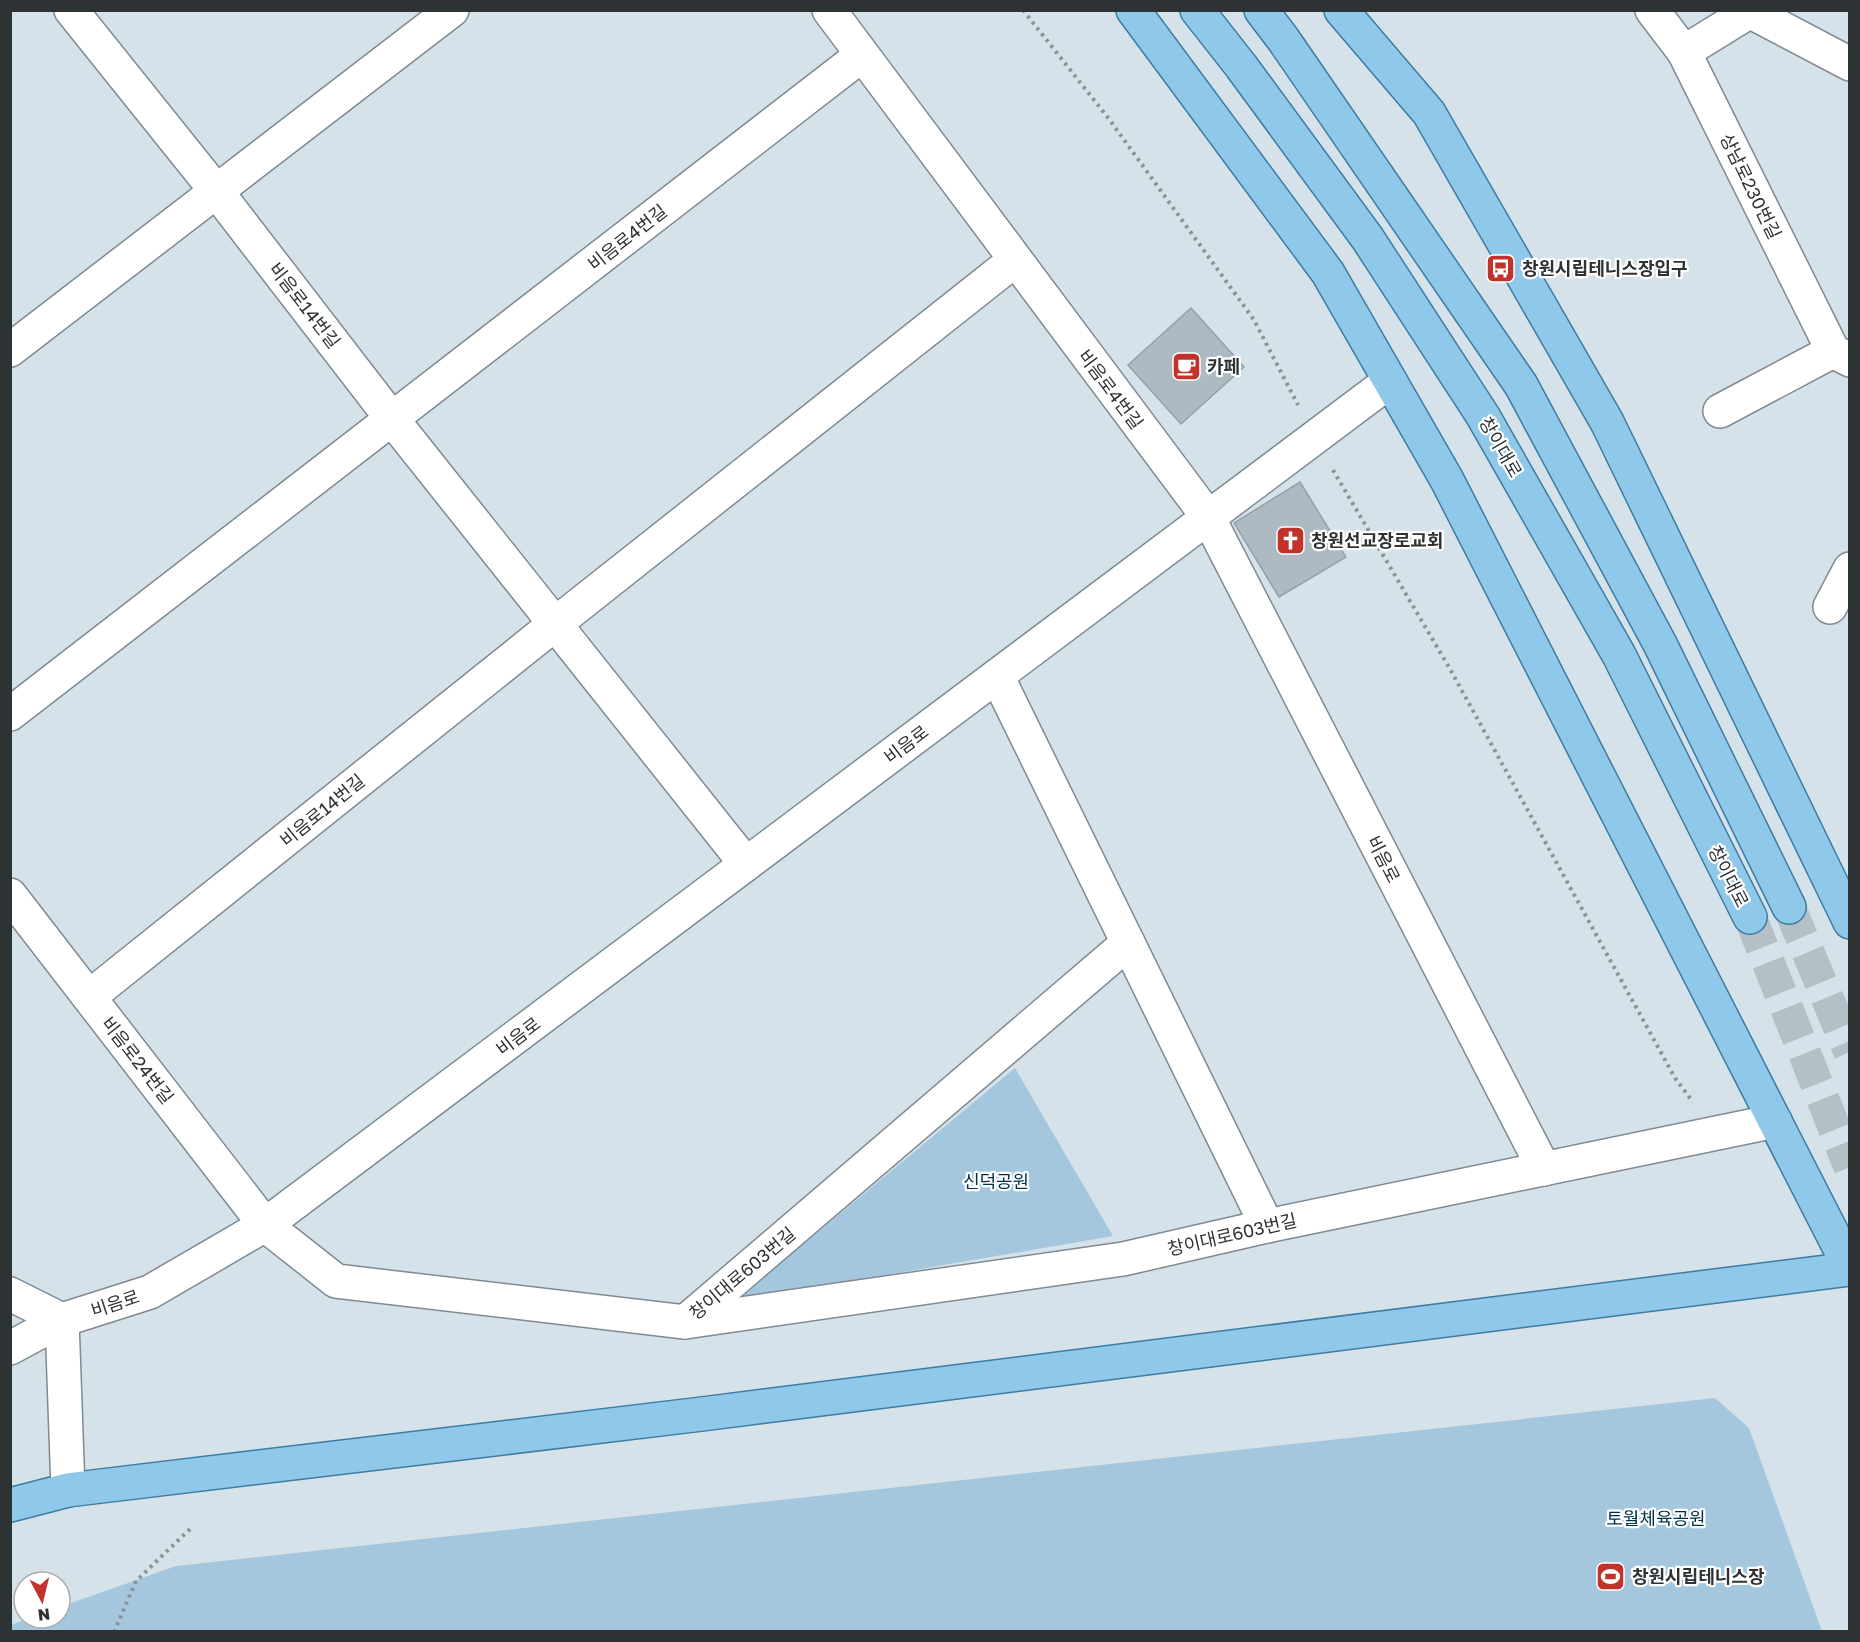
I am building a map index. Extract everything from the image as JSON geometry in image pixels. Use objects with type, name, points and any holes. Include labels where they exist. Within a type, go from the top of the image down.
[{"type":"main road","points":[[10,1504],[68,1490],[702,1414],[1850,1269],[1447,480],[1328,273],[1133,10]]},
{"type":"main road","name":"창이대로","points":[[1197,10],[1368,239],[1483,416],[1619,655],[1750,917]]},
{"type":"main road","points":[[1260,10],[1521,384],[1660,644],[1789,907]]},
{"type":"main road","points":[[1341,10],[1429,113],[1607,422],[1850,922]]},
{"type":"street","name":"비음로14번길","points":[[71,10],[746,864]]},
{"type":"street","points":[[10,350],[452,10]]},
{"type":"street","name":"비음로4번길","points":[[829,10],[1208,518]]},
{"type":"street","name":"상남로230번길","points":[[1652,10],[1684,52],[1841,355]]},
{"type":"street","points":[[1684,52],[1752,11],[1850,63]]},
{"type":"street","name":"비음로4번길","points":[[392,419],[862,55]]},
{"type":"street","points":[[555,624],[1015,260]]},
{"type":"street","points":[[1720,411],[1841,355]]},
{"type":"street","name":"비음로","points":[[10,1348],[62,1320],[150,1292],[265,1225],[1390,381]]},
{"type":"street","points":[[10,714],[392,419]]},
{"type":"street","name":"비음로","points":[[1208,518],[1544,1168]]},
{"type":"street","points":[[1830,607],[1850,569]]},
{"type":"street","name":"비음로14번길","points":[[89,997],[555,624]]},
{"type":"street","points":[[997,676],[1267,1226]]},
{"type":"street","name":"비음로24번길","points":[[10,895],[265,1225]]},
{"type":"street","name":"창이대로603번길","points":[[685,1322],[1128,943]]},
{"type":"street","name":"창이대로603번길","points":[[265,1225],[336,1281],[685,1322],[1123,1259],[1267,1226],[1774,1121]]},
{"type":"street","points":[[10,1294],[62,1320],[68,1490]]},
{"type":"path","points":[[1023,10],[1109,119],[1254,320],[1314,438],[1450,669],[1675,1078],[1716,1133]]},
{"type":"path","points":[[114,1632],[136,1581],[190,1529]]},
{"type":"green space","name":"신덕공원","points":[[1015,1068],[1113,1236],[735,1301]]},
{"type":"green space","name":"토월체육공원","points":[[1715,1398],[1749,1428],[1822,1631],[11,1631],[12,1625],[12,1630],[72,1630],[72,1603],[176,1566]]},
{"type":"building","name":"카페","points":[[1191,308],[1244,367],[1181,424],[1128,365]]},
{"type":"building","name":"창원선교장로교회","points":[[1300,482],[1346,557],[1279,597],[1234,523]]},
{"type":"tunnel","points":[[1789,907],[1850,1052]]},
{"type":"tunnel","points":[[1750,917],[1850,1167]]},
{"type":"place","name":"창원시립테니스장입구","points":[[1501,268]]},
{"type":"place","name":"카페","points":[[1186,366]]},
{"type":"place","name":"창원선교장로교회","points":[[1290,540]]},
{"type":"place","name":"창원시립테니스장","points":[[1611,1576]]}]
